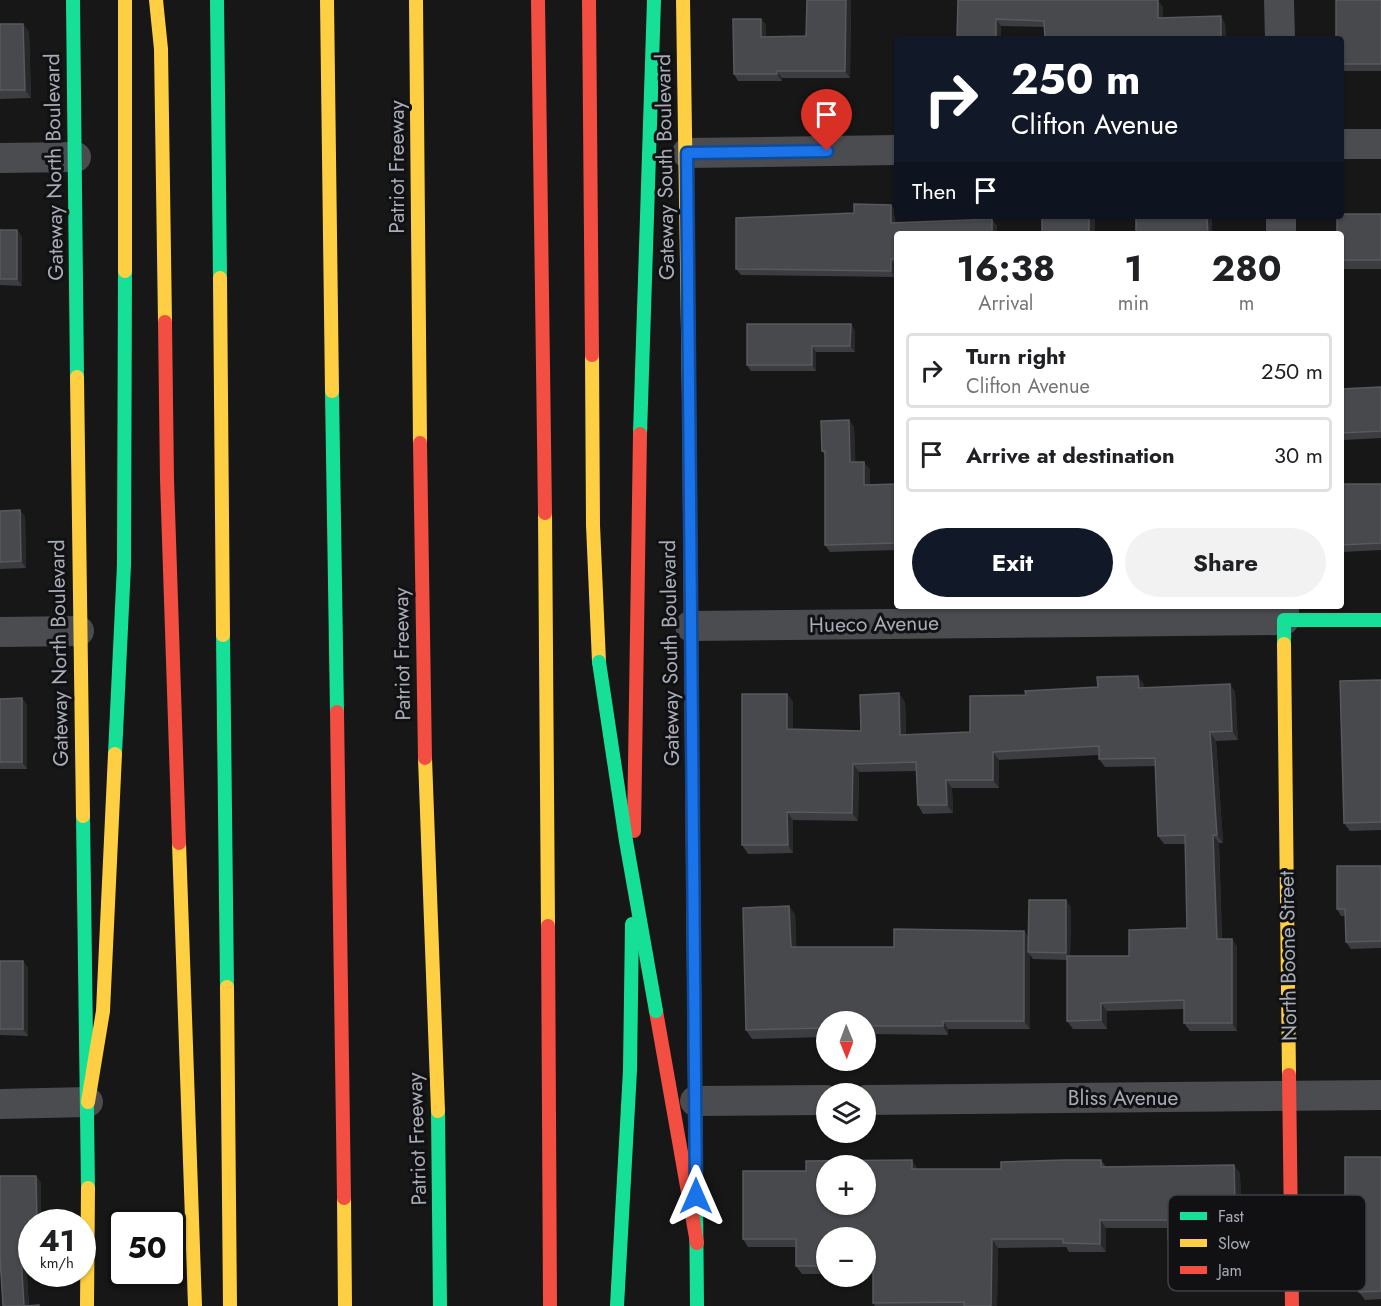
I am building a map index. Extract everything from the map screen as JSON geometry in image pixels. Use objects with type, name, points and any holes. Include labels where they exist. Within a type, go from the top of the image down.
[{"type":"main road","name":"Gateway North Boulevard","points":[[73,0],[79,631],[88,1102],[87,1306]]},
{"type":"main road","points":[[88,1102],[103,1011],[124,565],[125,0]]},
{"type":"main road","points":[[156,0],[161,49],[167,491],[195,1306]]},
{"type":"main road","points":[[217,0],[230,1306]]},
{"type":"main road","points":[[327,0],[345,1306]]},
{"type":"main road","name":"Patriot Freeway","points":[[416,0],[422,656],[440,1182],[440,1306]]},
{"type":"main road","points":[[538,0],[545,453],[550,1306]]},
{"type":"main road","points":[[589,0],[593,525],[599,662],[626,841],[697,1243]]},
{"type":"main road","points":[[617,1306],[630,1070],[641,330],[654,0]]},
{"type":"main road","name":"Gateway South Boulevard","points":[[682,0],[687,153],[697,1306]]},
{"type":"main road","name":"Hueco Avenue","points":[[1284,613],[1381,620]]},
{"type":"main road","name":"North Boone Street","points":[[1284,613],[1291,1195]]},
{"type":"main road","points":[[338,1306],[345,1285]]},
{"type":"main road","name":"North Boone Street","points":[[1292,1291],[1292,1306]]},
{"type":"street","points":[[1280,0],[1280,36]]},
{"type":"street","points":[[1344,144],[1381,144]]},
{"type":"street","points":[[687,153],[894,150]]},
{"type":"street","points":[[0,158],[76,157]]},
{"type":"street","name":"Hueco Avenue","points":[[690,626],[1284,613]]},
{"type":"street","points":[[0,632],[79,631]]},
{"type":"street","name":"Bliss Avenue","points":[[876,1100],[1381,1095]]},
{"type":"street","points":[[695,1101],[816,1100]]},
{"type":"street","points":[[0,1104],[88,1102]]},
{"type":"building","points":[[807,0],[846,0],[845,71],[777,71],[777,74],[734,74],[733,19],[761,19],[761,37],[806,36]]},
{"type":"building","points":[[958,0],[1158,0],[1158,18],[1221,16],[1221,36],[1045,36],[1044,21],[996,19],[996,36],[957,36]]},
{"type":"building","points":[[1336,0],[1381,0],[1381,64],[1344,64],[1344,36],[1336,36]]},
{"type":"building","points":[[0,24],[23,24],[25,90],[0,90]]},
{"type":"building","points":[[854,204],[891,205],[891,223],[992,219],[992,231],[894,231],[894,259],[891,259],[891,271],[736,269],[736,218],[854,213]]},
{"type":"building","points":[[1344,214],[1381,214],[1381,260],[1344,260],[1344,231],[1337,231],[1337,219],[1344,219]]},
{"type":"building","points":[[1042,219],[1089,219],[1089,231],[1042,231]]},
{"type":"building","points":[[1136,219],[1207,219],[1208,231],[1136,231]]},
{"type":"building","points":[[0,230],[17,230],[17,279],[0,279]]},
{"type":"building","points":[[747,324],[851,324],[850,346],[812,346],[812,365],[747,365]]},
{"type":"building","points":[[1381,387],[1381,431],[1344,433],[1344,389]]},
{"type":"building","points":[[849,420],[850,462],[864,462],[864,485],[894,484],[894,543],[825,545],[825,451],[822,451],[821,421]]},
{"type":"building","points":[[1344,484],[1381,484],[1381,543],[1344,545]]},
{"type":"building","points":[[20,510],[21,561],[0,562],[0,511]]},
{"type":"building","points":[[1138,676],[1139,688],[1230,684],[1232,731],[1210,732],[1217,835],[1213,835],[1217,939],[1232,939],[1232,1023],[1184,1023],[1184,1000],[1101,1003],[1101,1020],[1067,1021],[1067,956],[1129,956],[1129,930],[1187,928],[1185,835],[1158,836],[1155,758],[1099,759],[1099,746],[993,752],[993,780],[946,780],[947,805],[918,805],[916,762],[853,764],[852,813],[787,812],[788,845],[742,845],[742,694],[787,694],[787,729],[861,731],[860,695],[899,693],[900,735],[970,732],[970,696],[1026,695],[1025,691],[1098,687],[1097,677]]},
{"type":"building","points":[[1381,680],[1381,822],[1344,823],[1340,681]]},
{"type":"building","points":[[22,698],[22,762],[0,762],[0,699]]},
{"type":"building","points":[[1337,866],[1381,866],[1381,941],[1346,942],[1345,909],[1337,909]]},
{"type":"building","points":[[1029,900],[1066,900],[1066,953],[1028,952]]},
{"type":"building","points":[[789,906],[791,947],[894,947],[894,929],[1024,931],[1024,1021],[943,1021],[943,1026],[876,1026],[876,1011],[816,1011],[816,1028],[746,1030],[743,908]]},
{"type":"building","points":[[0,961],[23,961],[23,1029],[0,1029]]},
{"type":"building","points":[[1345,1157],[1381,1157],[1381,1291],[1359,1292],[1366,1291],[1366,1195],[1345,1195]]},
{"type":"building","points":[[876,1160],[912,1160],[912,1169],[1001,1169],[1001,1162],[1064,1160],[1101,1160],[1101,1167],[1234,1165],[1235,1195],[1168,1195],[1168,1220],[1100,1220],[1100,1244],[1063,1243],[1063,1239],[992,1239],[991,1306],[964,1306],[964,1302],[873,1303],[873,1287],[876,1287],[876,1227],[816,1227],[816,1266],[796,1266],[796,1239],[743,1239],[743,1171],[806,1171],[806,1161],[816,1161],[816,1215],[876,1215]]},
{"type":"building","points":[[0,1176],[36,1176],[37,1209],[18,1209],[18,1287],[23,1287],[24,1306],[3,1306],[0,1256]]},
{"type":"traffic: fast","points":[[73,0],[77,377]]},
{"type":"traffic: fast","points":[[217,0],[220,278]]},
{"type":"traffic: fast","points":[[640,434],[654,0]]},
{"type":"traffic: fast","points":[[115,754],[124,565],[125,271]]},
{"type":"traffic: fast","points":[[332,391],[337,712]]},
{"type":"traffic: fast","points":[[1284,644],[1284,620],[1381,620]]},
{"type":"traffic: fast","points":[[223,635],[227,987]]},
{"type":"traffic: fast","points":[[599,662],[626,841],[656,1011]]},
{"type":"traffic: fast","points":[[83,816],[88,1188]]},
{"type":"traffic: fast","points":[[693,869],[697,1306]]},
{"type":"traffic: fast","points":[[617,1306],[630,1070],[632,924]]},
{"type":"traffic: fast","points":[[438,1111],[440,1306]]},
{"type":"traffic: slow","points":[[125,0],[125,271]]},
{"type":"traffic: slow","points":[[156,0],[161,49],[165,322]]},
{"type":"traffic: slow","points":[[327,0],[332,391]]},
{"type":"traffic: slow","points":[[416,0],[420,443]]},
{"type":"traffic: slow","points":[[683,0],[689,398]]},
{"type":"traffic: slow","points":[[220,278],[223,635]]},
{"type":"traffic: slow","points":[[592,355],[593,525],[599,662]]},
{"type":"traffic: slow","points":[[77,377],[83,816]]},
{"type":"traffic: slow","points":[[545,513],[548,926]]},
{"type":"traffic: slow","points":[[1284,644],[1289,1075]]},
{"type":"traffic: slow","points":[[88,1102],[103,1011],[115,754]]},
{"type":"traffic: slow","points":[[425,758],[438,1111]]},
{"type":"traffic: slow","points":[[179,843],[195,1306]]},
{"type":"traffic: slow","points":[[227,987],[230,1306]]},
{"type":"traffic: slow","points":[[87,1306],[88,1188]]},
{"type":"traffic: slow","points":[[344,1198],[345,1306]]},
{"type":"traffic: jam","points":[[538,0],[545,513]]},
{"type":"traffic: jam","points":[[589,0],[592,355]]},
{"type":"traffic: jam","points":[[165,322],[167,479],[179,843]]},
{"type":"traffic: jam","points":[[689,398],[693,869]]},
{"type":"traffic: jam","points":[[634,831],[640,434]]},
{"type":"traffic: jam","points":[[420,443],[425,758]]},
{"type":"traffic: jam","points":[[337,712],[344,1198]]},
{"type":"traffic: jam","points":[[548,926],[550,1306]]},
{"type":"traffic: jam","points":[[656,1011],[697,1243]]},
{"type":"traffic: jam","points":[[1289,1075],[1291,1195]]},
{"type":"traffic: jam","points":[[1292,1291],[1292,1306]]},
{"type":"route","points":[[696,1196],[687,153],[827,151]]}]
